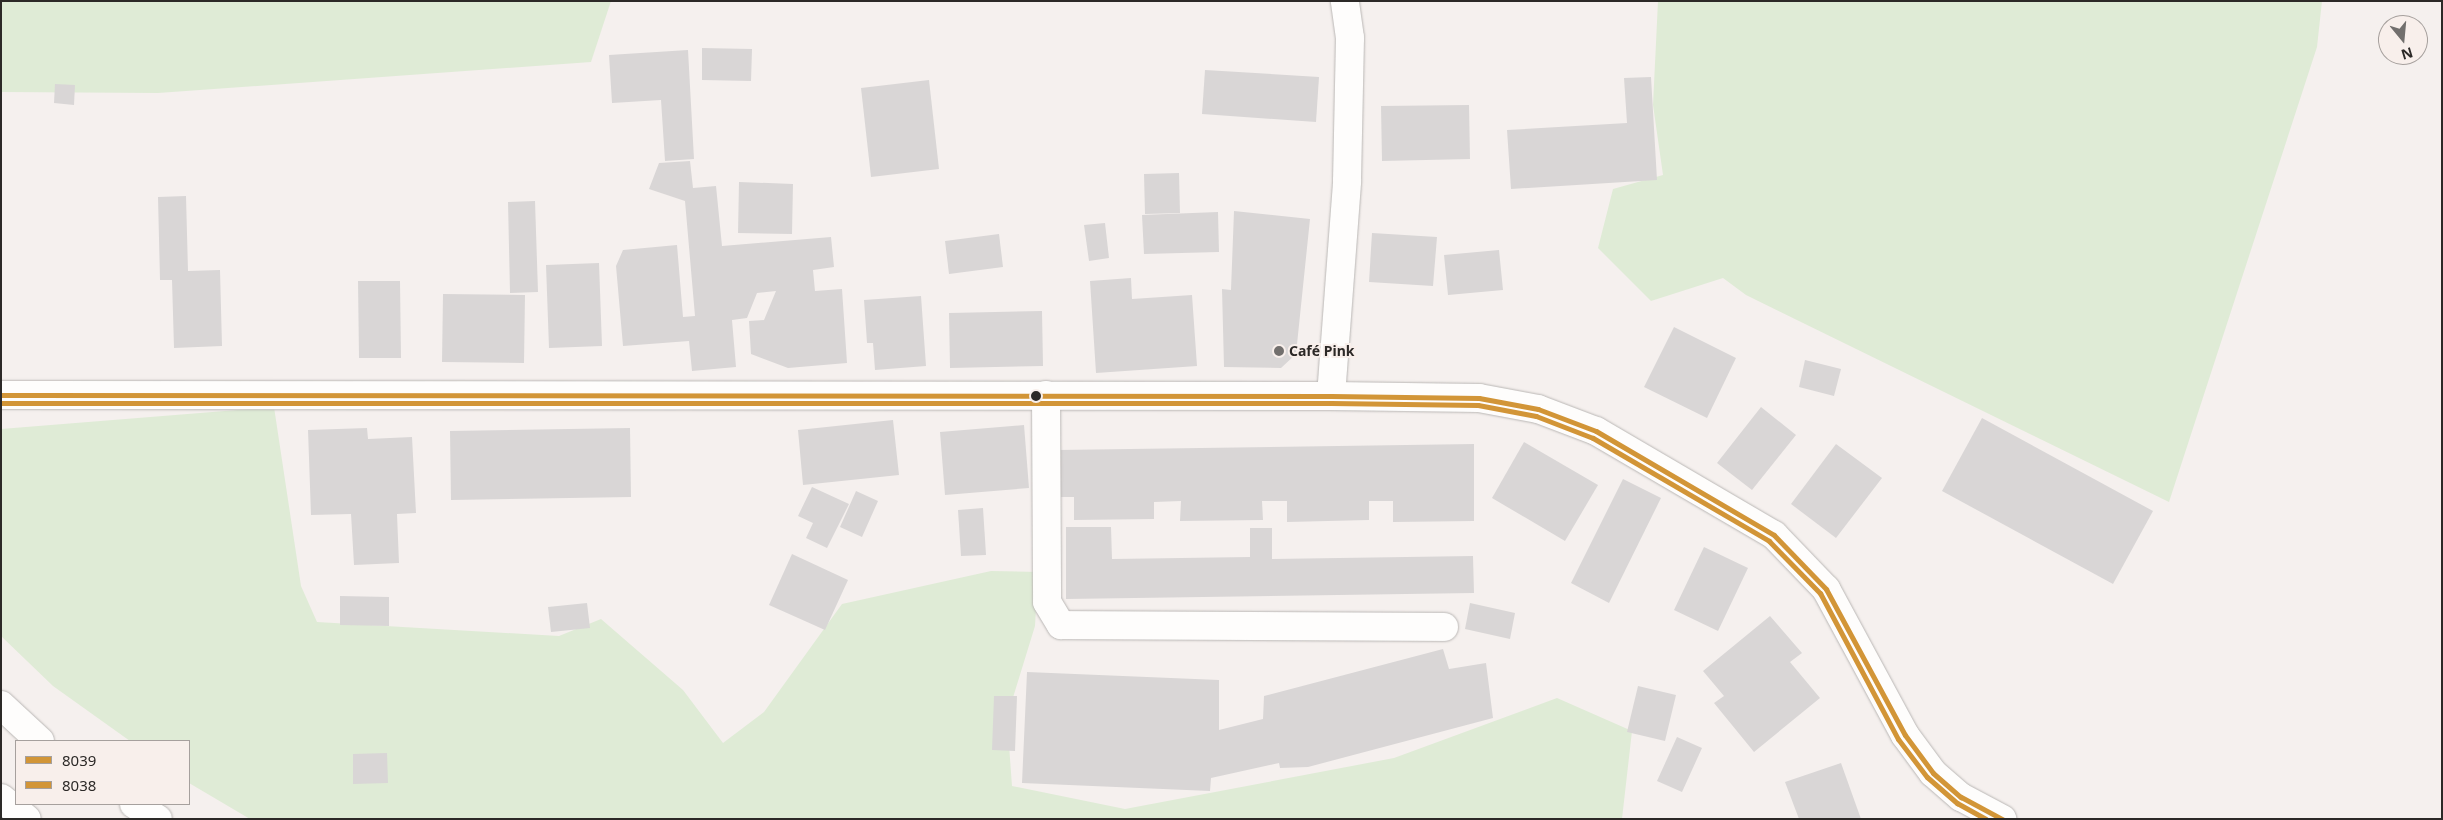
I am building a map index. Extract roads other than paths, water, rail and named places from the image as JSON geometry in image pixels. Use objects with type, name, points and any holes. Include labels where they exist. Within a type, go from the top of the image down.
[{"type":"main road","points":[[1331,396],[1347,181],[1350,38],[1345,1]]},
{"type":"main road","points":[[1,395],[1331,396],[1480,398],[1538,409],[1596,431],[1774,535],[1826,588],[1905,735],[1933,773],[1961,797],[2002,819]]},
{"type":"main road","points":[[1046,395],[1047,602],[1061,625],[1444,628]]},
{"type":"main road","points":[[1,705],[39,740]]},
{"type":"main road","points":[[1,798],[27,819]]},
{"type":"main road","points":[[136,805],[158,819]]},
{"type":"place","name":"Café Pink","points":[[1279,351]]}]
